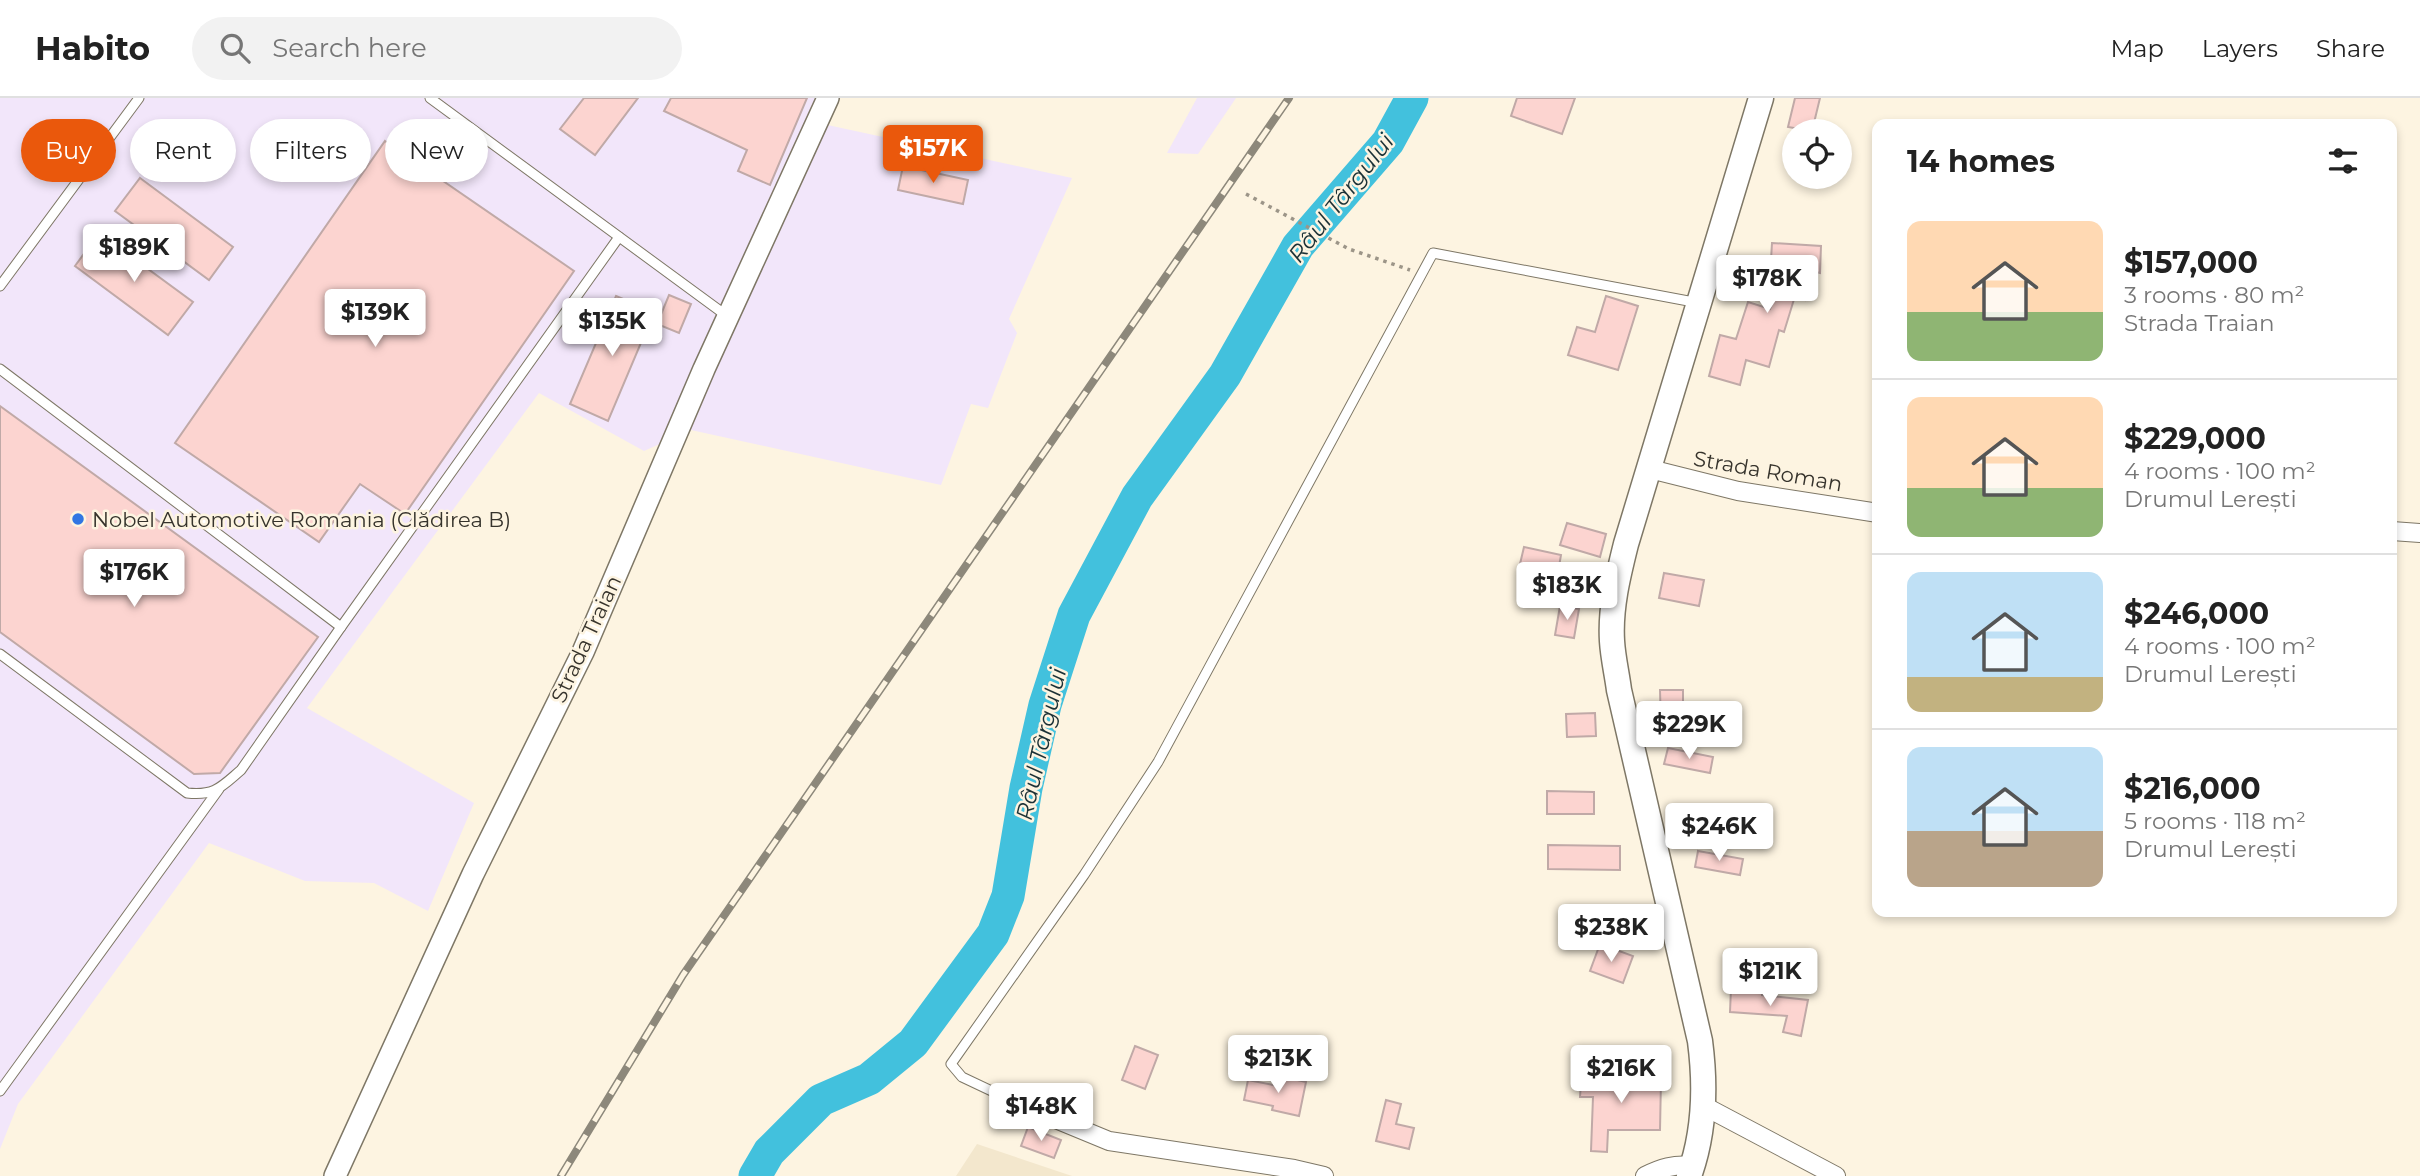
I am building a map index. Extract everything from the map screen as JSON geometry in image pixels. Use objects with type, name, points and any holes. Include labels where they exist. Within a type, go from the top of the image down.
[{"type":"main road","points":[[1690,1171],[1704,1106],[1704,1073],[1698,1029],[1629,735],[1612,641],[1616,584],[1626,544],[1761,98]]},
{"type":"street","name":"Strada Traian","points":[[335,1176],[473,874],[583,652],[728,317],[828,98]]},
{"type":"street","name":"Strada Roman","points":[[1650,469],[1738,491],[1872,512]]},
{"type":"street","points":[[2397,531],[2420,533]]},
{"type":"street","points":[[1017,1103],[1109,1141],[1324,1176]]},
{"type":"street","points":[[1704,1106],[1836,1176]]},
{"type":"street","points":[[1644,1176],[1669,1166],[1690,1171]]},
{"type":"lane","points":[[0,286],[139,98]]},
{"type":"lane","points":[[430,98],[728,317]]},
{"type":"lane","points":[[0,1091],[220,788],[241,770],[619,237]]},
{"type":"lane","points":[[1017,1103],[962,1077],[951,1064],[1084,875],[1158,762],[1433,253],[1700,303]]},
{"type":"lane","points":[[0,369],[341,626]]},
{"type":"lane","points":[[0,654],[187,793],[205,795],[220,788]]},
{"type":"path","points":[[1245,194],[1349,249],[1422,275]]},
{"type":"shaded area","points":[[0,98],[818,98],[823,124],[1072,178],[1009,319],[1017,333],[988,408],[971,404],[941,485],[691,430],[644,451],[539,393],[307,708],[474,803],[428,911],[374,883],[305,881],[209,843],[18,1104],[0,1149]]},
{"type":"shaded area","points":[[1197,98],[1236,98],[1198,154],[1167,153]]},
{"type":"shaded area","points":[[977,1144],[1072,1176],[956,1176]]},
{"type":"building","points":[[584,98],[638,98],[595,155],[560,129]]},
{"type":"building","points":[[671,98],[807,98],[770,185],[738,171],[747,150],[664,111]]},
{"type":"building","points":[[1517,98],[1575,98],[1562,134],[1511,116]]},
{"type":"building","points":[[1795,98],[1820,98],[1815,119],[1790,119]]},
{"type":"building","points":[[385,141],[385,182],[445,182],[574,271],[405,514],[360,484],[319,542],[175,443],[356,182],[371,182],[371,161]]},
{"type":"building","points":[[903,166],[968,180],[963,204],[898,190]]},
{"type":"building","points":[[137,182],[145,182],[233,247],[209,280],[115,211]]},
{"type":"building","points":[[99,233],[193,302],[168,335],[75,266]]},
{"type":"building","points":[[1772,243],[1821,246],[1820,273],[1816,272],[1805,300],[1795,296],[1784,332],[1779,330],[1769,367],[1746,360],[1740,385],[1709,376],[1720,335],[1736,339],[1748,302],[1770,309],[1789,261],[1771,260]]},
{"type":"building","points":[[669,295],[691,304],[679,333],[657,324]]},
{"type":"building","points":[[616,296],[654,312],[608,421],[570,404]]},
{"type":"building","points":[[1606,296],[1638,306],[1618,370],[1568,355],[1577,327],[1595,332]]},
{"type":"building","name":"Nobel Automotive Romania (Clădirea B)","points":[[0,406],[318,637],[220,773],[194,774],[0,632]]},
{"type":"building","points":[[1567,523],[1606,534],[1600,557],[1560,545]]},
{"type":"building","points":[[1524,547],[1561,555],[1558,572],[1520,564]]},
{"type":"building","points":[[1664,573],[1704,580],[1699,606],[1659,598]]},
{"type":"building","points":[[1560,606],[1579,609],[1574,638],[1555,635]]},
{"type":"building","points":[[1660,690],[1683,690],[1683,707],[1720,706],[1721,726],[1661,728]]},
{"type":"building","points":[[1595,713],[1596,736],[1567,737],[1566,714]]},
{"type":"building","points":[[1668,748],[1713,757],[1710,773],[1664,764]]},
{"type":"building","points":[[1547,791],[1594,792],[1594,814],[1547,814]]},
{"type":"building","points":[[1692,806],[1721,808],[1720,824],[1691,822]]},
{"type":"building","points":[[1548,845],[1620,846],[1620,870],[1548,869]]},
{"type":"building","points":[[1698,851],[1743,859],[1740,875],[1695,867]]},
{"type":"building","points":[[1600,944],[1633,956],[1623,983],[1590,971]]},
{"type":"building","points":[[1731,988],[1762,990],[1762,995],[1808,1000],[1801,1036],[1783,1032],[1787,1016],[1730,1012]]},
{"type":"building","points":[[1135,1046],[1158,1055],[1145,1089],[1122,1080]]},
{"type":"building","points":[[1582,1067],[1599,1068],[1599,1078],[1661,1079],[1660,1130],[1608,1130],[1607,1152],[1591,1151],[1593,1097],[1580,1097]]},
{"type":"building","points":[[1280,1076],[1306,1082],[1299,1116],[1272,1110],[1273,1106],[1244,1100],[1248,1080],[1278,1086]]},
{"type":"building","points":[[1386,1100],[1401,1104],[1396,1124],[1414,1128],[1409,1149],[1376,1141]]},
{"type":"building","points":[[1028,1127],[1061,1140],[1054,1158],[1021,1146]]},
{"type":"waterway","name":"Râul Târgului","points":[[755,1176],[769,1152],[821,1100],[869,1079],[913,1043],[993,934],[1008,896],[1026,788],[1045,705],[1074,615],[1137,497],[1225,375],[1298,246],[1388,142],[1412,98]]},
{"type":"railway","points":[[561,1176],[683,975],[1289,98]]},
{"type":"place","name":"Nobel Automotive Romania (Clădirea B)","points":[[78,519]]}]
